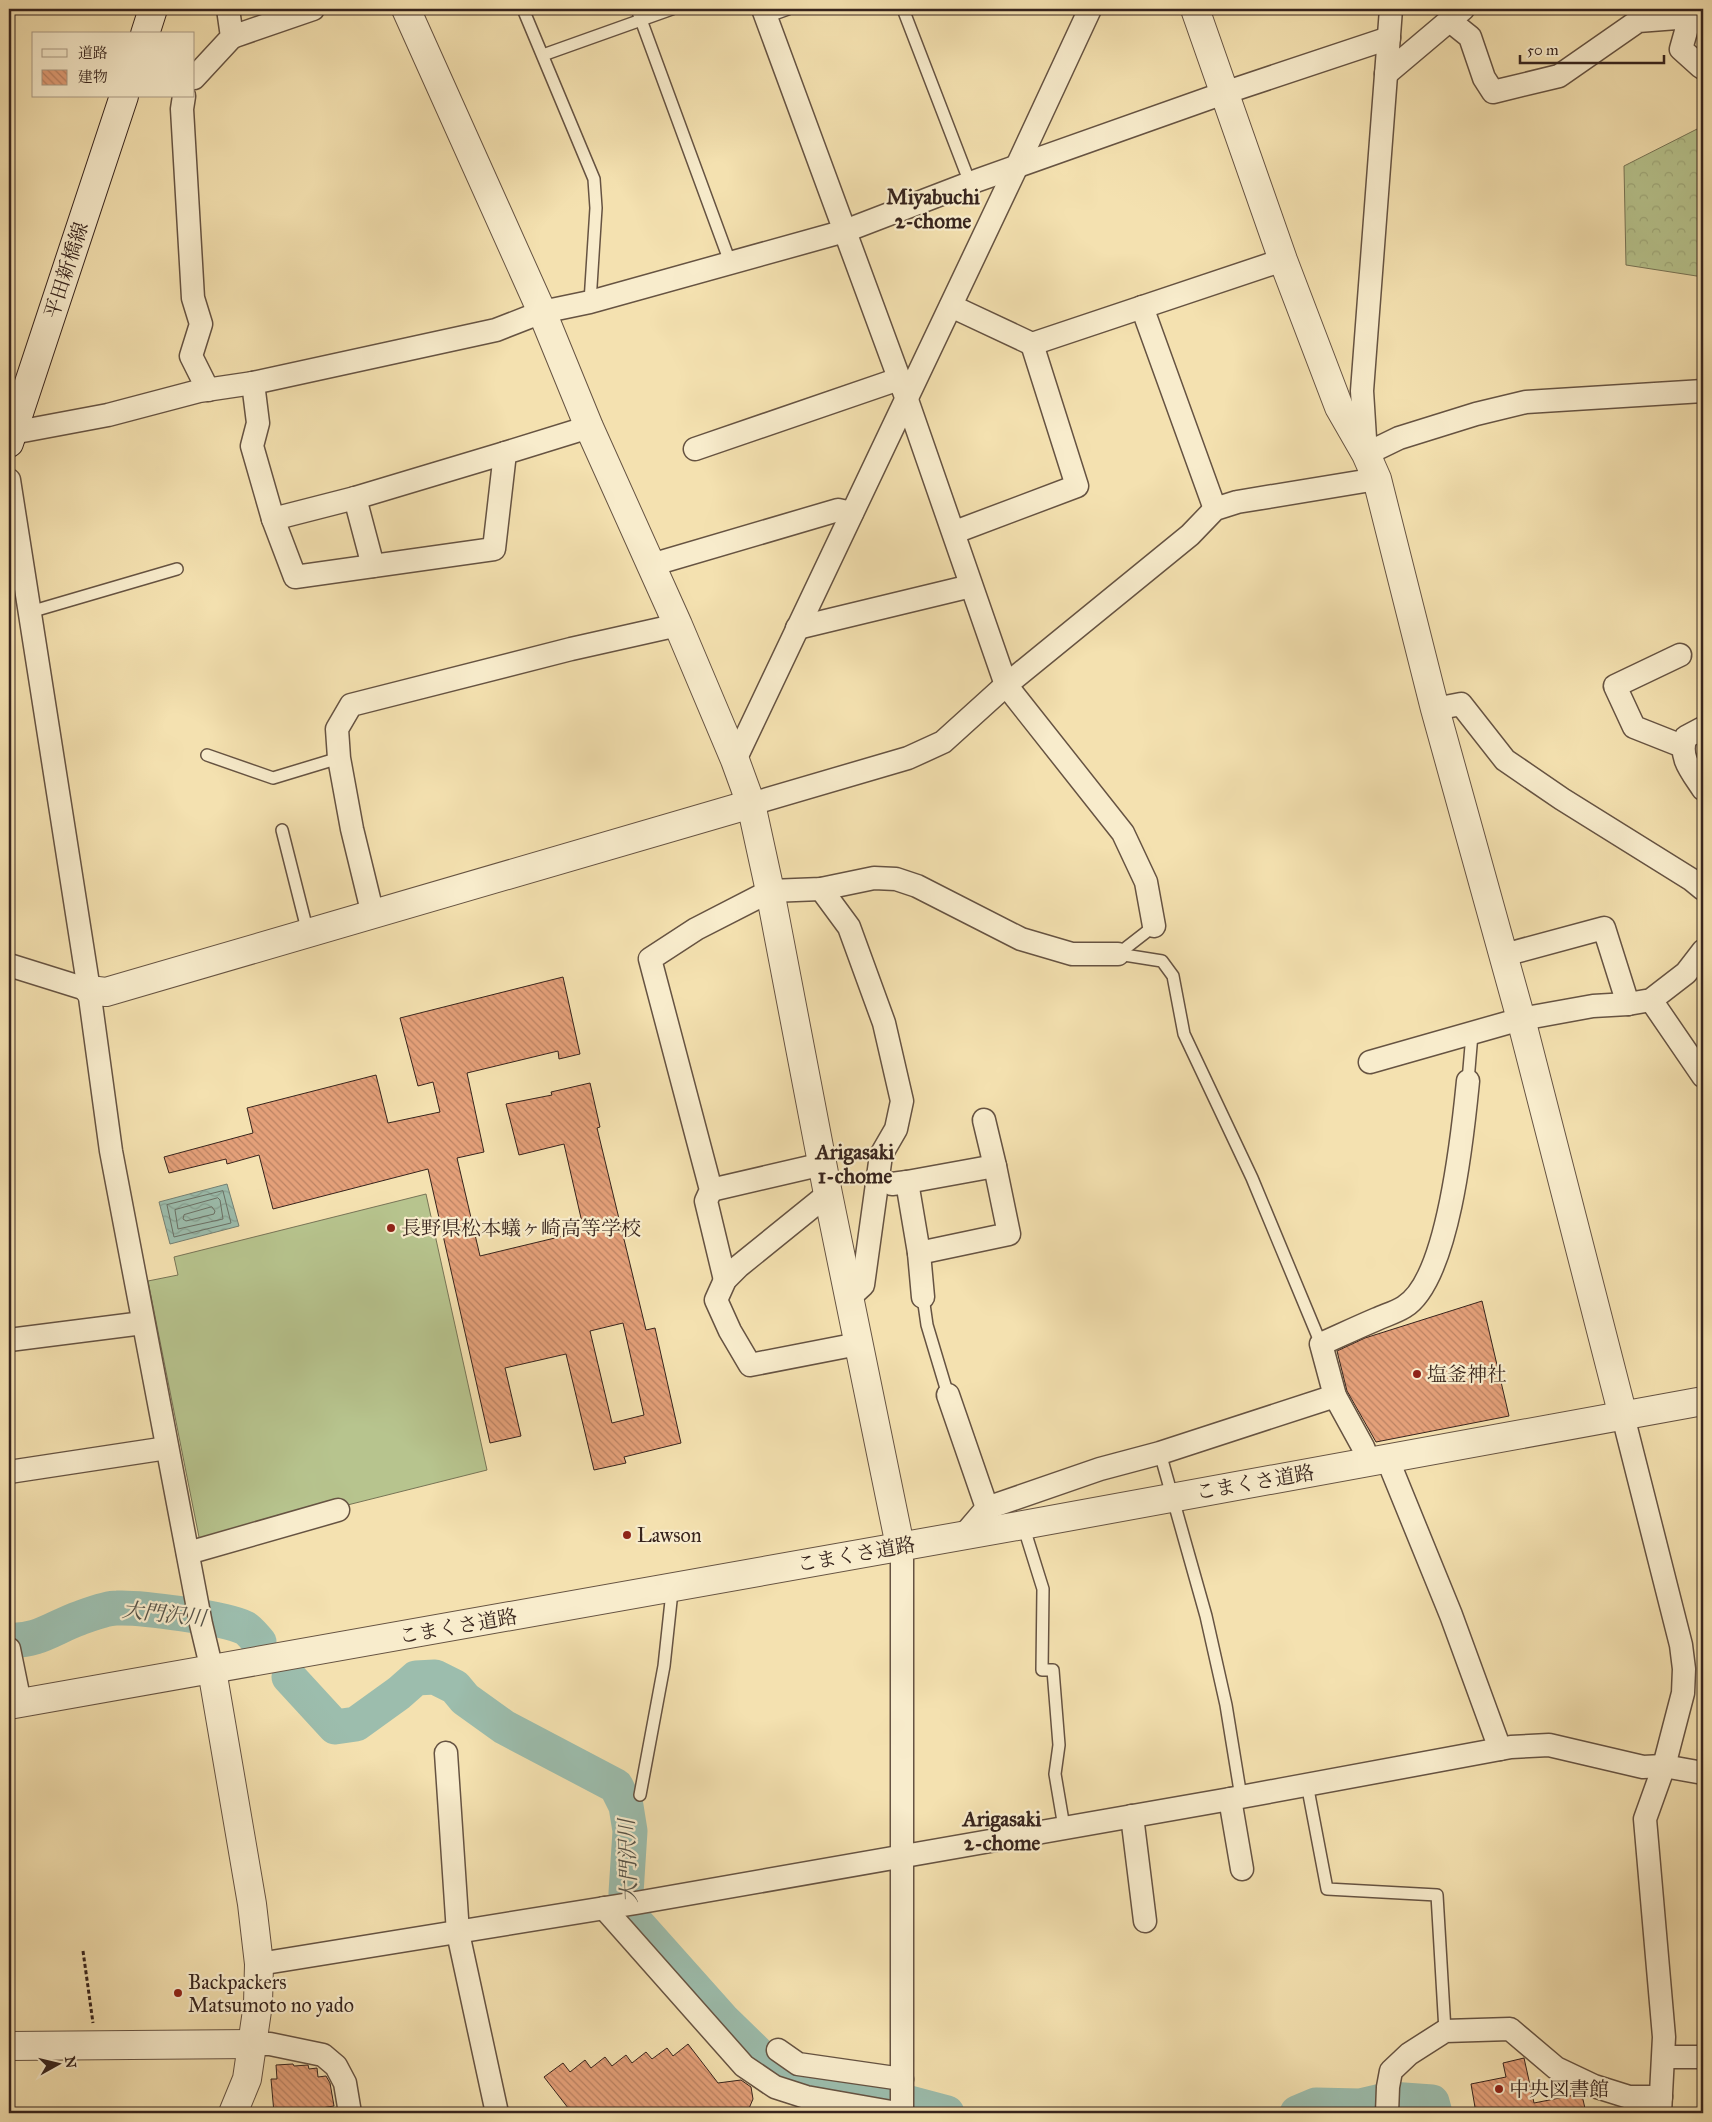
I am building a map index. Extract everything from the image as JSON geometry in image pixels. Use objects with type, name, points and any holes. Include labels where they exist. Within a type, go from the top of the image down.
[{"type":"street","points":[[146,32],[153,9]]},
{"type":"street","points":[[228,9],[232,37]]},
{"type":"street","points":[[195,77],[232,37],[313,9]]},
{"type":"street","points":[[406,9],[542,312],[589,426],[678,624],[735,760],[751,804],[770,891],[828,1194],[902,1560],[902,2083],[900,2112],[806,2097],[775,2087],[744,2066],[620,1906]]},
{"type":"street","points":[[735,760],[852,513],[903,388],[951,306],[1090,9]]},
{"type":"street","points":[[1195,9],[1283,260],[1339,407],[1366,454],[1377,479],[1435,709],[1504,955],[1624,1416],[1681,1645],[1684,1669],[1683,1693],[1664,1766],[1645,1819],[1664,2037],[1661,2105],[1594,2086],[1556,2068],[1510,2029],[1445,2031],[1409,2054],[1392,2071],[1388,2087],[1387,2113]]},
{"type":"street","points":[[1366,454],[1362,391],[1391,9]]},
{"type":"street","points":[[764,13],[955,532],[971,586],[1006,686],[1123,833],[1146,882],[1154,926]]},
{"type":"street","points":[[1386,74],[1456,15],[1470,37],[1484,78],[1493,92],[1559,76],[1638,21],[1690,16],[1681,49],[1703,66]]},
{"type":"street","points":[[10,438],[208,390],[253,383],[496,330],[542,312],[590,302],[845,231],[1017,166],[1224,93],[1389,38]]},
{"type":"street","name":"平田新橋線","points":[[10,438],[123,98]]},
{"type":"street","points":[[184,98],[182,109],[193,298],[201,324],[191,356],[208,390]]},
{"type":"street","points":[[951,306],[1032,344],[1283,260]]},
{"type":"street","points":[[1142,307],[1216,509]]},
{"type":"street","points":[[955,532],[1077,486],[1032,344]]},
{"type":"street","points":[[253,383],[258,423],[252,446],[273,519],[295,577],[494,549],[505,453]]},
{"type":"street","points":[[695,449],[903,388]]},
{"type":"street","points":[[1366,454],[1399,438],[1476,414],[1526,402],[1703,391]]},
{"type":"street","points":[[273,519],[355,498],[589,426]]},
{"type":"street","points":[[9,965],[89,990],[106,992],[908,758],[943,742],[1006,686],[1190,535],[1216,509],[1237,502],[1377,479]]},
{"type":"street","points":[[9,480],[89,990],[111,1151],[199,1616],[212,1670],[252,1904],[259,1964],[258,2004],[247,2078],[232,2113]]},
{"type":"street","points":[[355,498],[373,566]]},
{"type":"street","points":[[651,565],[838,510],[852,513]]},
{"type":"street","points":[[797,628],[971,586]]},
{"type":"street","points":[[373,914],[352,829],[339,758],[337,729],[351,705],[570,649],[678,624]]},
{"type":"street","points":[[1680,655],[1615,686],[1634,726],[1682,746]]},
{"type":"street","points":[[1435,709],[1461,704],[1505,760],[1570,804],[1692,880],[1703,889]]},
{"type":"street","points":[[1703,728],[1686,737],[1682,746],[1685,762],[1703,789]]},
{"type":"street","points":[[725,1280],[706,1201],[711,1190],[650,959],[696,929],[770,891],[821,889],[874,878],[896,879],[917,886],[1021,939],[1072,954],[1118,954]]},
{"type":"street","points":[[821,889],[848,927],[884,1023],[902,1101],[896,1129],[880,1155],[863,1285],[850,1297]]},
{"type":"street","points":[[1504,955],[1604,928],[1628,1004]]},
{"type":"street","points":[[1370,1062],[1520,1019],[1593,1006],[1628,1004],[1651,1000],[1686,973],[1703,952]]},
{"type":"street","points":[[1651,1000],[1703,1076]]},
{"type":"street","points":[[1468,1081],[1461,1145],[1444,1231],[1432,1272],[1420,1291],[1406,1307],[1321,1344],[1335,1396],[1363,1447],[1378,1460],[1451,1615],[1500,1749]]},
{"type":"street","points":[[919,1254],[1009,1234],[984,1120]]},
{"type":"street","points":[[711,1190],[823,1164]]},
{"type":"street","points":[[877,1185],[907,1182],[995,1166]]},
{"type":"street","points":[[907,1182],[924,1297]]},
{"type":"street","points":[[828,1194],[739,1266],[725,1280],[716,1300],[730,1331],[750,1365],[858,1344]]},
{"type":"street","points":[[9,1340],[143,1323]]},
{"type":"street","points":[[948,1395],[987,1508]]},
{"type":"street","points":[[964,1535],[987,1508],[1100,1468],[1160,1453],[1335,1396]]},
{"type":"street","name":"こまくさ道路","points":[[14,1704],[1023,1525],[1703,1401]]},
{"type":"street","points":[[9,1472],[167,1448]]},
{"type":"street","points":[[188,1553],[338,1510]]},
{"type":"street","points":[[9,1650],[14,1704]]},
{"type":"street","points":[[259,1964],[620,1906],[1235,1798],[1500,1749],[1549,1745],[1644,1767],[1664,1766],[1703,1773]]},
{"type":"street","points":[[446,1754],[458,1932],[497,2113]]},
{"type":"street","points":[[1235,1798],[1242,1869]]},
{"type":"street","points":[[1132,1816],[1145,1921]]},
{"type":"street","points":[[9,2046],[270,2044],[323,2055],[336,2066],[345,2083],[350,2113]]},
{"type":"street","points":[[778,2050],[798,2064],[902,2083]]},
{"type":"street","points":[[1664,2057],[1703,2057]]},
{"type":"lane","points":[[523,9],[594,179],[596,208],[590,302]]},
{"type":"lane","points":[[542,55],[639,14],[672,9]]},
{"type":"lane","points":[[764,13],[788,9]]},
{"type":"lane","points":[[903,9],[970,183]]},
{"type":"lane","points":[[639,14],[730,262]]},
{"type":"lane","points":[[30,612],[177,569]]},
{"type":"lane","points":[[207,754],[273,778],[339,758]]},
{"type":"lane","points":[[282,830],[308,933]]},
{"type":"lane","points":[[1118,954],[1154,926]]},
{"type":"lane","points":[[1118,954],[1162,961],[1173,976],[1184,1034],[1252,1178],[1321,1344]]},
{"type":"lane","points":[[1468,1081],[1472,1034]]},
{"type":"lane","points":[[924,1297],[927,1325],[948,1395]]},
{"type":"lane","points":[[1160,1453],[1208,1625],[1226,1705],[1235,1798]]},
{"type":"lane","points":[[1023,1525],[1043,1589],[1042,1670],[1053,1670],[1059,1745],[1055,1774],[1064,1827]]},
{"type":"lane","points":[[640,1795],[664,1666],[671,1601],[669,1588]]},
{"type":"lane","points":[[1307,1784],[1327,1889],[1437,1895],[1445,2031]]},
{"type":"path","points":[[83,1951],[93,2024]]},
{"type":"green space","points":[[1703,126],[1703,277],[1626,265],[1624,166]]},
{"type":"green space","points":[[426,1194],[487,1470],[200,1542],[148,1281],[178,1275],[174,1257]]},
{"type":"water","points":[[227,1184],[239,1226],[170,1244],[159,1202]]},
{"type":"building","points":[[563,977],[580,1054],[559,1059],[558,1051],[467,1073],[484,1152],[457,1158],[480,1256],[584,1231],[564,1144],[519,1155],[506,1104],[552,1095],[551,1092],[590,1083],[600,1127],[597,1128],[646,1330],[655,1328],[681,1443],[624,1457],[626,1463],[594,1470],[566,1354],[505,1368],[521,1436],[490,1443],[428,1169],[273,1209],[259,1155],[227,1164],[226,1159],[169,1173],[164,1157],[253,1133],[247,1108],[376,1075],[388,1123],[440,1112],[433,1082],[418,1086],[400,1018]],"holes":[[[623,1323],[644,1415],[612,1423],[590,1331]]]},
{"type":"building","name":"塩釜神社","points":[[1482,1301],[1509,1416],[1376,1442],[1347,1391],[1337,1351],[1365,1338]]},
{"type":"building","points":[[688,2044],[718,2083],[741,2080],[751,2087],[753,2099],[747,2113],[572,2113],[544,2077],[563,2063],[570,2072],[585,2060],[591,2068],[605,2057],[612,2066],[626,2055],[632,2063],[646,2052],[652,2059],[667,2048],[673,2056]]},
{"type":"building","name":"中央図書館","points":[[1524,2058],[1534,2103],[1580,2094],[1582,2095],[1586,2113],[1476,2113],[1471,2084],[1506,2077],[1503,2063]]},
{"type":"building","points":[[293,2064],[294,2066],[308,2065],[309,2069],[317,2068],[318,2077],[326,2076],[330,2083],[334,2106],[302,2111],[302,2113],[274,2113],[271,2079],[277,2079],[276,2065]]},
{"type":"waterway","name":"大門沢川","points":[[9,1640],[29,1639],[103,1610],[128,1608],[163,1611],[235,1624],[245,1628],[259,1642]]},
{"type":"waterway","name":"大門沢川","points":[[289,1677],[335,1727],[356,1724],[399,1693],[416,1678],[435,1677],[455,1687],[465,1699],[504,1727],[616,1786],[626,1806],[630,1831],[626,1893],[631,1917],[722,2019],[761,2057],[791,2077],[883,2096],[947,2113]]},
{"type":"waterway","name":"大門沢川","points":[[1297,2113],[1316,2105],[1360,2106],[1390,2099],[1432,2102],[1435,2113]]},
{"type":"place","name":"長野県松本蟻ヶ崎高等学校","points":[[391,1228]]},
{"type":"place","name":"塩釜神社","points":[[1417,1374]]},
{"type":"place","name":"Lawson","points":[[627,1535]]},
{"type":"place","name":"Backpackers Matsumoto no yado","points":[[178,1993]]},
{"type":"place","name":"中央図書館","points":[[1499,2089]]},
{"type":"district","name":"Miyabuchi 2-chome","points":[[933,209]]},
{"type":"district","name":"Arigasaki 1-chome","points":[[855,1164]]},
{"type":"district","name":"Arigasaki 2-chome","points":[[1002,1831]]}]
